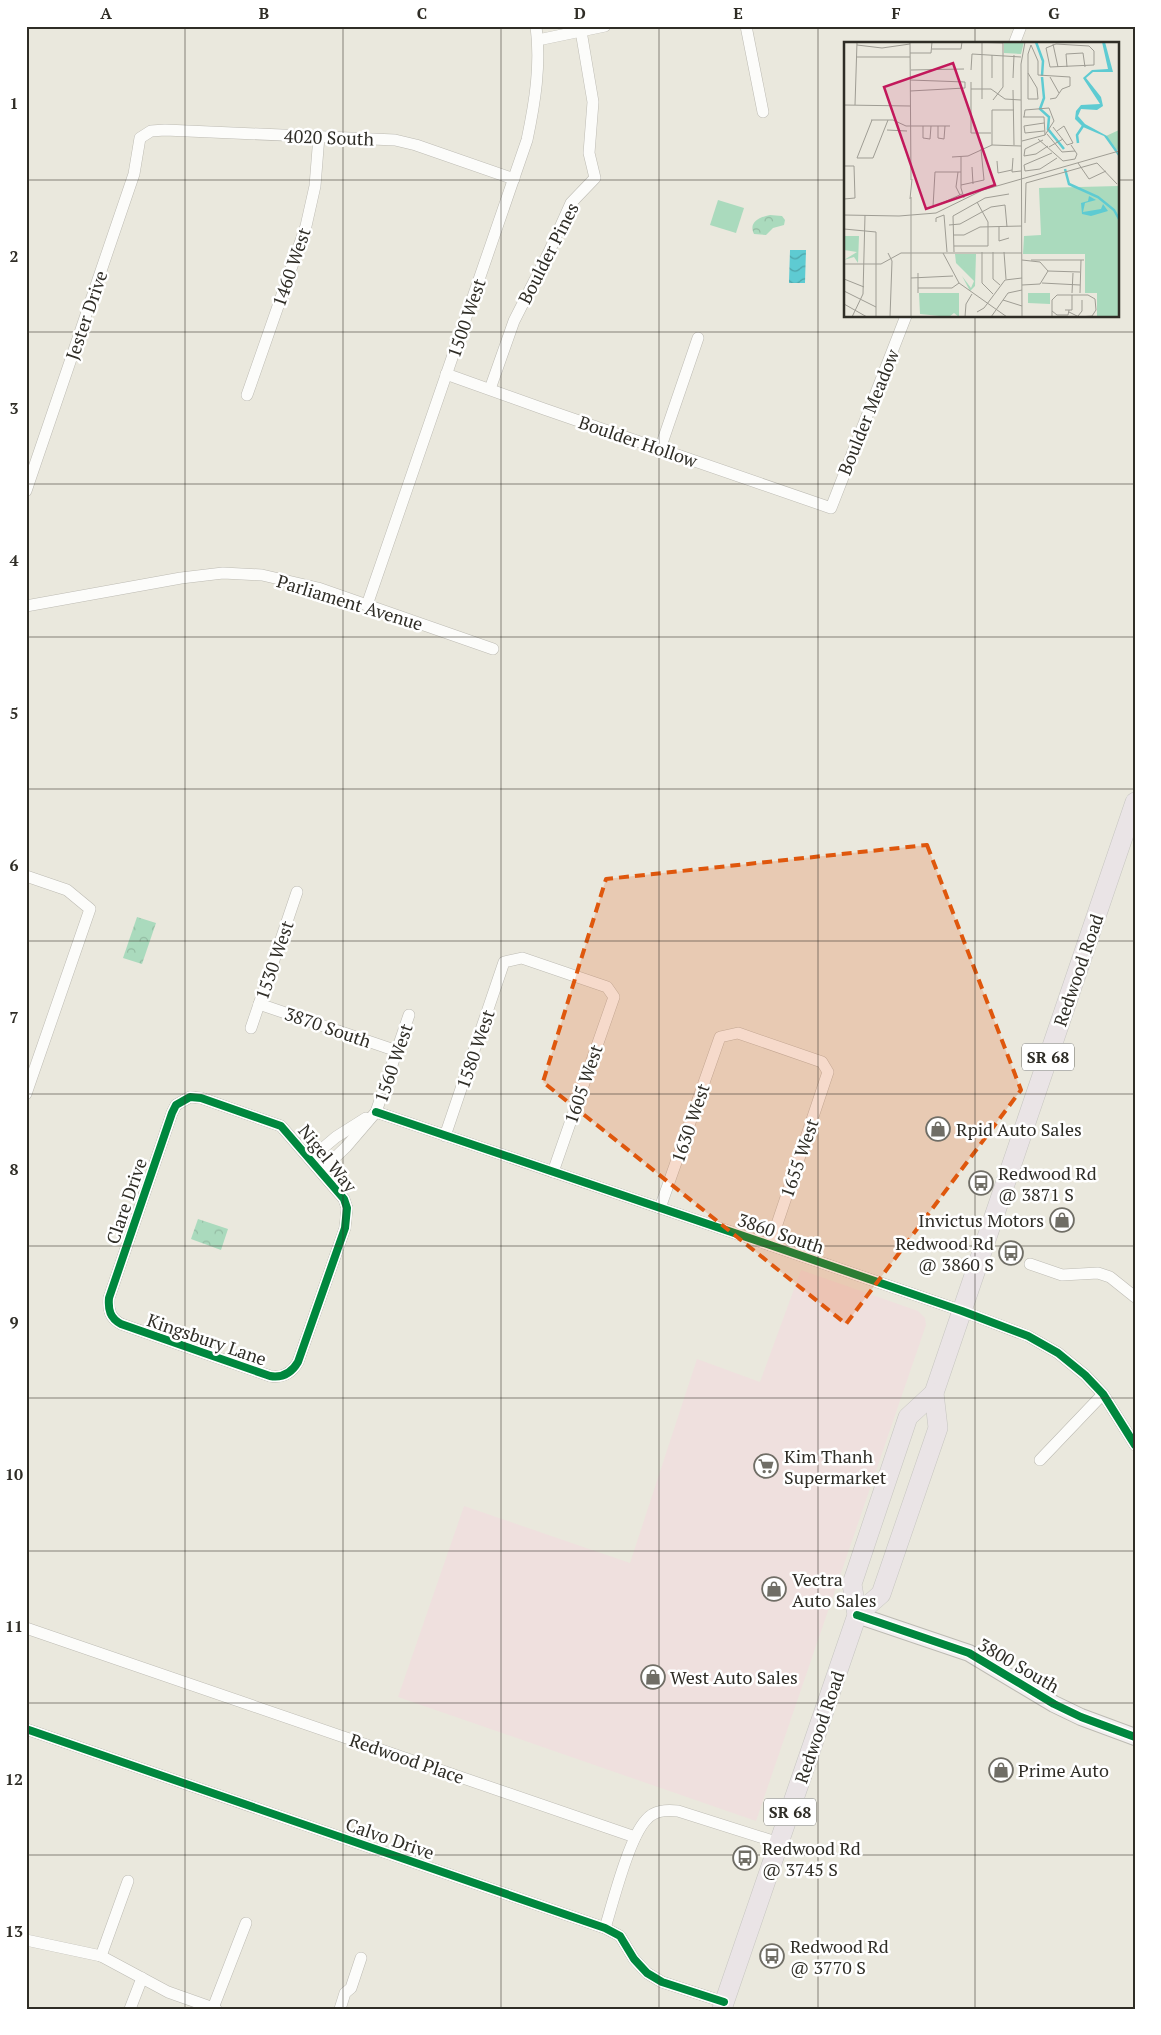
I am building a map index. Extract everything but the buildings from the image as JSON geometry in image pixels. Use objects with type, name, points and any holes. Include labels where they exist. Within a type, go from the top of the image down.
[{"type":"main road","name":"Redwood Road","points":[[723,2006],[858,1614],[881,1594],[938,1428],[934,1393],[1135,802]]},
{"type":"main road","name":"Redwood Road","points":[[858,1614],[852,1584],[908,1417],[934,1393]]},
{"type":"street","name":"1500 West","points":[[367,605],[527,140],[535,101],[538,69],[536,26]]},
{"type":"street","points":[[538,40],[605,26]]},
{"type":"street","points":[[746,26],[763,112]]},
{"type":"street","points":[[1015,42],[1021,26]]},
{"type":"street","name":"Boulder Pines","points":[[490,389],[514,321],[549,252],[571,202],[595,178],[589,153],[593,102],[581,31]]},
{"type":"street","name":"4020 South","points":[[140,138],[151,131],[165,130],[379,139],[416,145],[514,179]]},
{"type":"street","name":"1460 West","points":[[247,395],[308,220],[315,186],[319,136]]},
{"type":"street","name":"Jester Drive","points":[[26,491],[134,174],[140,138]]},
{"type":"street","name":"Boulder Meadow","points":[[830,508],[905,318]]},
{"type":"street","points":[[660,449],[698,338]]},
{"type":"street","name":"Boulder Hollow","points":[[446,374],[830,508]]},
{"type":"street","name":"Parliament Avenue","points":[[26,606],[181,578],[223,573],[262,575],[300,583],[493,649]]},
{"type":"street","points":[[26,876],[66,890],[90,908],[30,1070],[26,1094]]},
{"type":"street","name":"1530 West","points":[[251,1028],[297,892]]},
{"type":"street","name":"1605 West","points":[[504,962],[522,958],[607,987],[614,997],[553,1172]]},
{"type":"street","name":"1580 West","points":[[445,1136],[504,962]]},
{"type":"street","name":"3870 South","points":[[259,1004],[397,1051]]},
{"type":"street","name":"1560 West","points":[[376,1112],[409,1015]]},
{"type":"street","name":"1655 West","points":[[720,1037],[738,1033],[822,1062],[828,1072],[770,1245]]},
{"type":"street","name":"1630 West","points":[[660,1208],[720,1037]]},
{"type":"street","name":"Nigel Way","points":[[190,1097],[201,1098],[281,1126],[344,1199],[347,1208],[347,1218],[298,1362],[290,1372]]},
{"type":"street","name":"Clare Drive","points":[[115,1321],[108,1307],[112,1289],[172,1113],[176,1105],[190,1097]]},
{"type":"street","name":"3860 South","points":[[376,1112],[770,1245],[962,1311],[1028,1336],[1058,1353],[1103,1394],[1135,1445]]},
{"type":"street","name":"Nigel Way","points":[[310,1159],[336,1137],[376,1112]]},
{"type":"street","name":"Nigel Way","points":[[321,1172],[376,1112]]},
{"type":"street","points":[[1030,1264],[1062,1275],[1098,1273],[1110,1277],[1135,1297]]},
{"type":"street","name":"Kingsbury Lane","points":[[115,1321],[270,1376],[277,1377],[290,1372]]},
{"type":"street","points":[[1040,1460],[1103,1394]]},
{"type":"street","name":"3800 South","points":[[858,1614],[969,1653],[1054,1704],[1081,1717],[1135,1737]]},
{"type":"street","name":"Redwood Place","points":[[26,1628],[635,1837]]},
{"type":"street","name":"Calvo Drive","points":[[26,1730],[605,1928],[620,1936],[634,1959],[647,1974],[662,1982],[723,2006]]},
{"type":"street","points":[[605,1928],[635,1837],[646,1819],[655,1813],[667,1810],[695,1815],[779,1843]]},
{"type":"street","points":[[101,1956],[128,1882]]},
{"type":"street","points":[[26,1940],[101,1956],[175,1995],[214,2008],[246,1923]]},
{"type":"street","points":[[340,2009],[346,1993],[351,1988],[361,1958]]},
{"type":"street","points":[[130,2009],[142,1978]]},
{"type":"highlighted area","points":[[927,845],[1021,1090],[846,1324],[543,1082],[606,879]]},
{"type":"shaded area","points":[[801,1270],[918,1311],[925,1318],[926,1325],[756,1821],[398,1697],[464,1506],[630,1563],[697,1359],[760,1382]]},
{"type":"green space","points":[[718,200],[744,208],[736,233],[710,225]]},
{"type":"green space","points":[[770,215],[782,216],[785,220],[784,225],[773,228],[766,235],[754,234],[754,223],[762,217]]},
{"type":"green space","points":[[137,917],[156,923],[142,964],[123,958]]},
{"type":"green space","points":[[198,1219],[228,1229],[221,1250],[191,1239]]},
{"type":"water","points":[[790,250],[806,250],[805,283],[789,283]]},
{"type":"cycle path","points":[[190,1097],[201,1098],[281,1126],[344,1199],[347,1208],[345,1228],[298,1362],[292,1370],[282,1376],[270,1376],[121,1324],[110,1313],[109,1298],[172,1113],[176,1105],[190,1097]]},
{"type":"cycle path","points":[[376,1112],[770,1245],[962,1311],[1028,1336],[1058,1353],[1085,1375],[1103,1394],[1135,1445]]},
{"type":"cycle path","points":[[857,1615],[969,1653],[1054,1704],[1081,1717],[1135,1737]]},
{"type":"cycle path","points":[[26,1729],[605,1928],[620,1936],[634,1959],[647,1973],[662,1982],[724,2002]]},
{"type":"place","name":"Rpid Auto Sales","points":[[938,1129]]},
{"type":"place","name":"Redwood Rd @ 3871 S","points":[[981,1183]]},
{"type":"place","name":"Invictus Motors","points":[[1062,1220]]},
{"type":"place","name":"Redwood Rd @ 3860 S","points":[[1011,1253]]},
{"type":"place","name":"Kim Thanh Supermarket","points":[[766,1466]]},
{"type":"place","name":"Vectra Auto Sales","points":[[774,1589]]},
{"type":"place","name":"West Auto Sales","points":[[653,1677]]},
{"type":"place","name":"Prime Auto","points":[[1001,1770]]},
{"type":"place","name":"Redwood Rd @ 3745 S","points":[[745,1858]]},
{"type":"place","name":"Redwood Rd @ 3770 S","points":[[772,1956]]}]
